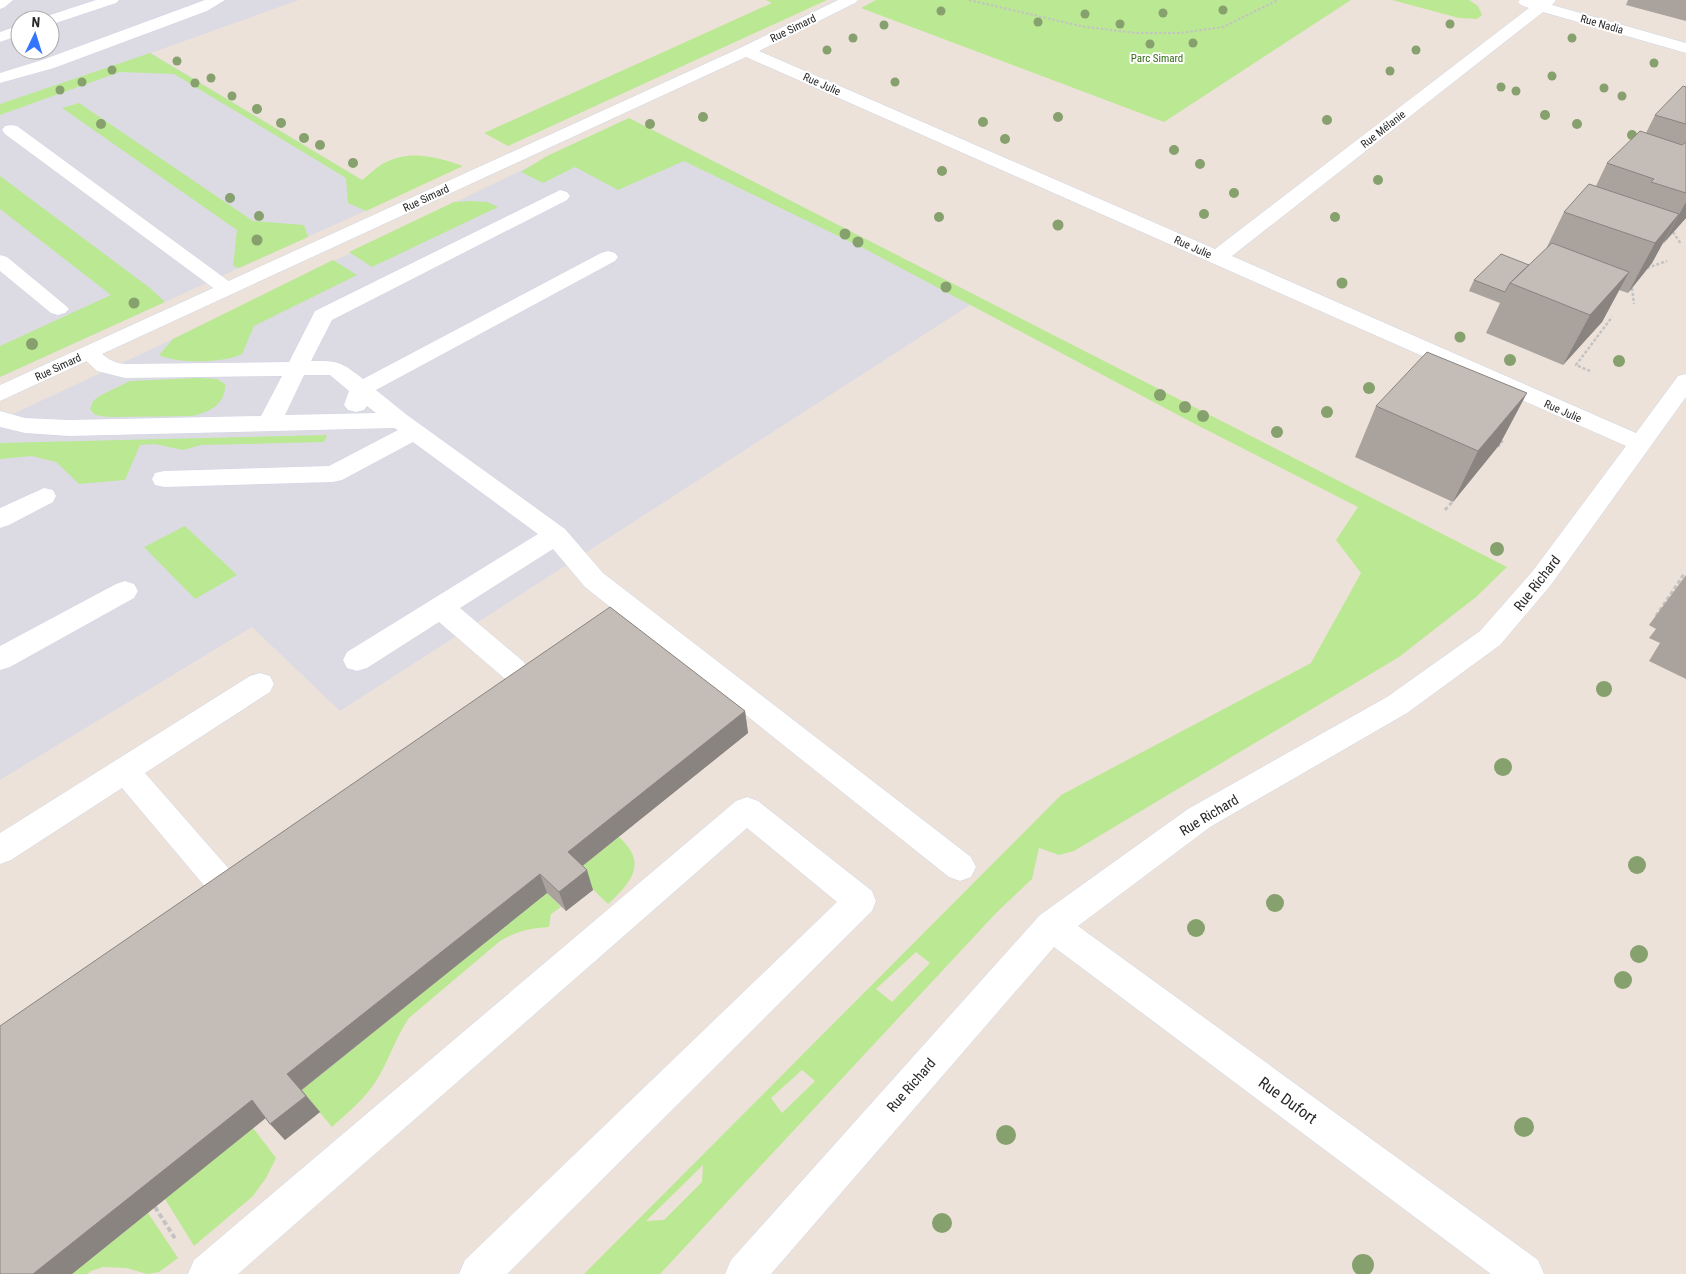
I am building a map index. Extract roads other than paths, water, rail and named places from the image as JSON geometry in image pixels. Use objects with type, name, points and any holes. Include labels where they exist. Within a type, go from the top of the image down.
[{"type":"street","points":[[0,4],[5,0]]},
{"type":"street","points":[[60,17],[111,0]]},
{"type":"street","points":[[0,78],[66,57],[202,8],[217,0]]},
{"type":"street","name":"Rue Simard","points":[[0,394],[746,51],[850,0]]},
{"type":"street","name":"Rue Nadia","points":[[1518,0],[1544,3],[1686,48]]},
{"type":"street","name":"Rue Mélanie","points":[[1218,258],[1544,3]]},
{"type":"street","name":"Rue Julie","points":[[746,51],[1639,443]]},
{"type":"street","points":[[10,130],[227,288]]},
{"type":"street","points":[[269,423],[295,368],[323,316],[560,196]]},
{"type":"street","points":[[350,421],[361,389],[608,257]]},
{"type":"street","points":[[0,261],[58,309]]},
{"type":"street","points":[[89,353],[105,366],[125,371],[335,368],[407,425],[556,535],[594,580],[960,867]]},
{"type":"street","name":"Rue Richard","points":[[745,1274],[1052,926],[1199,818],[1397,705],[1490,638],[1541,579],[1686,381]]},
{"type":"street","points":[[0,418],[29,426],[69,428],[350,421],[407,425]]},
{"type":"street","points":[[164,479],[333,474],[407,425]]},
{"type":"street","points":[[0,519],[44,496]]},
{"type":"street","points":[[357,660],[556,535]]},
{"type":"street","points":[[0,659],[125,590]]},
{"type":"street","points":[[440,607],[514,670]]},
{"type":"street","points":[[0,850],[260,684]]},
{"type":"street","points":[[125,770],[218,879]]},
{"type":"street","points":[[208,1274],[747,810],[860,901],[479,1274]]},
{"type":"street","name":"Rue Dufort","points":[[1052,926],[1524,1274]]},
{"type":"park label","name":"Parc Simard","points":[[1157,58]]}]
